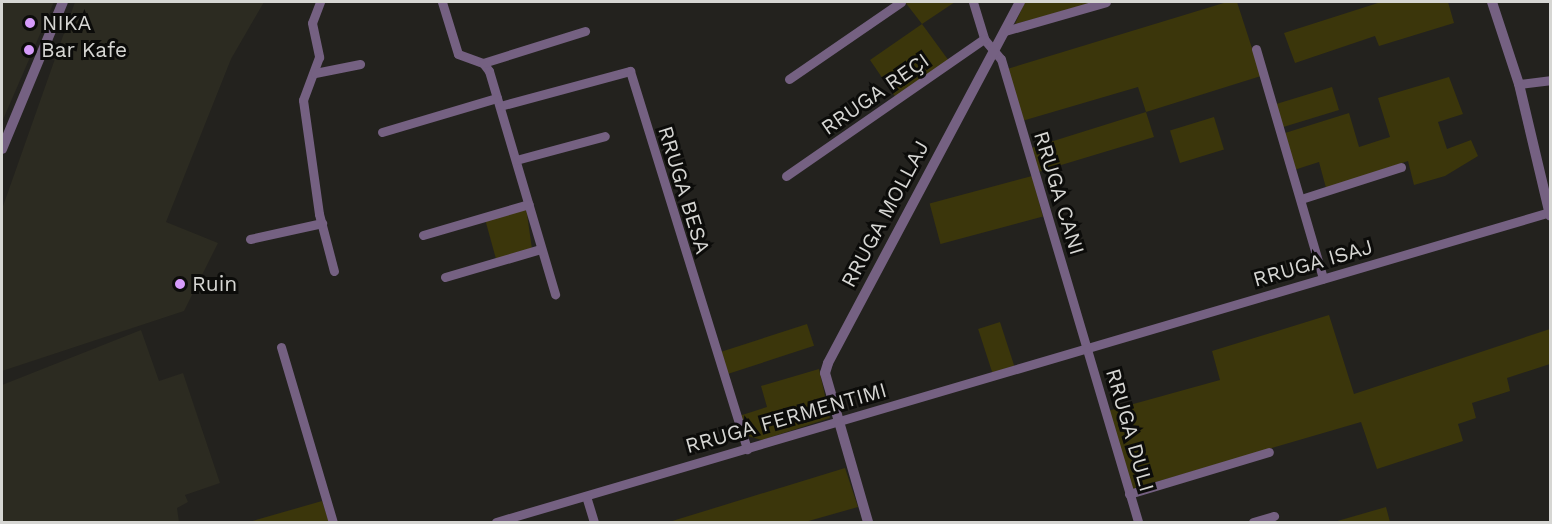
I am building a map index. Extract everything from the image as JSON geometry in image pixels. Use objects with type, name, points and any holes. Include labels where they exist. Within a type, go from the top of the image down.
[{"type":"street","points":[[2,149],[63,2]]},
{"type":"street","points":[[320,2],[312,23],[319,48],[315,73],[303,99],[322,223],[334,271]]},
{"type":"street","points":[[442,2],[458,54],[483,63],[585,31]]},
{"type":"street","points":[[789,79],[901,2]]},
{"type":"street","points":[[973,2],[984,39],[996,48]]},
{"type":"street","name":"RRUGA MOLLAJ","points":[[868,522],[825,373],[828,363],[1020,2]]},
{"type":"street","points":[[1005,31],[1106,2]]},
{"type":"street","points":[[1492,2],[1519,84],[1550,213]]},
{"type":"street","name":"RRUGA REÇI","points":[[786,176],[984,39]]},
{"type":"street","name":"RRUGA CANI","points":[[996,48],[1087,348]]},
{"type":"street","points":[[1256,49],[1323,278]]},
{"type":"street","points":[[483,63],[498,102],[555,294]]},
{"type":"street","points":[[315,73],[360,64]]},
{"type":"street","name":"RRUGA BESA","points":[[498,102],[630,71],[747,449]]},
{"type":"street","points":[[1519,84],[1551,80]]},
{"type":"street","points":[[382,132],[498,102]]},
{"type":"street","points":[[516,160],[605,136]]},
{"type":"street","points":[[1301,199],[1401,166]]},
{"type":"street","points":[[423,235],[529,204]]},
{"type":"street","name":"RRUGA ISAJ","points":[[1087,348],[1550,213]]},
{"type":"street","points":[[250,239],[322,223]]},
{"type":"street","points":[[445,276],[541,249]]},
{"type":"street","points":[[281,347],[333,522]]},
{"type":"street","name":"RRUGA FERMENTIMI","points":[[496,522],[1087,348]]},
{"type":"street","name":"RRUGA DULI","points":[[1087,348],[1138,522]]},
{"type":"street","points":[[1130,494],[1269,452]]},
{"type":"street","points":[[586,496],[594,522]]},
{"type":"street","points":[[1253,522],[1274,516]]},
{"type":"shaded area","points":[[2,2],[54,2],[2,122]]},
{"type":"shaded area","points":[[75,2],[264,2],[231,59],[166,222],[218,243],[184,311],[2,371],[2,209]]},
{"type":"shaded area","points":[[905,2],[955,2],[922,24]]},
{"type":"shaded area","points":[[1025,2],[1096,2],[1015,24]]},
{"type":"shaded area","points":[[1227,2],[1237,2],[1261,76],[1146,112],[1138,87],[1022,121],[1007,69]]},
{"type":"shaded area","points":[[1381,2],[1448,2],[1454,23],[1379,46],[1375,36],[1295,63],[1284,33]]},
{"type":"shaded area","points":[[922,24],[949,61],[896,98],[870,60]]},
{"type":"shaded area","points":[[1449,77],[1463,114],[1438,122],[1447,149],[1471,140],[1478,156],[1445,176],[1414,185],[1408,161],[1326,188],[1319,162],[1294,170],[1285,133],[1349,113],[1359,147],[1390,137],[1378,98]]},
{"type":"shaded area","points":[[1332,87],[1339,110],[1282,127],[1275,105]]},
{"type":"shaded area","points":[[1146,112],[1154,137],[1038,172],[1031,148]]},
{"type":"shaded area","points":[[1214,117],[1224,150],[1180,163],[1170,130]]},
{"type":"shaded area","points":[[1032,176],[1043,217],[940,244],[930,203]]},
{"type":"shaded area","points":[[526,207],[532,249],[496,259],[485,219]]},
{"type":"shaded area","points":[[1329,315],[1354,394],[1550,329],[1550,364],[1507,378],[1510,391],[1472,403],[1476,418],[1458,424],[1463,441],[1377,469],[1361,422],[1132,489],[1108,411],[1220,380],[1212,351]]},
{"type":"shaded area","points":[[1000,322],[1014,366],[992,373],[978,329]]},
{"type":"shaded area","points":[[807,324],[814,346],[724,375],[717,353]]},
{"type":"shaded area","points":[[141,330],[159,381],[183,373],[220,483],[185,495],[188,502],[177,508],[179,522],[2,522],[2,385]]},
{"type":"shaded area","points":[[819,369],[830,418],[762,440],[744,435],[739,416],[767,407],[761,386]]},
{"type":"shaded area","points":[[845,468],[858,507],[805,522],[669,522]]},
{"type":"shaded area","points":[[322,501],[329,522],[249,522]]},
{"type":"shaded area","points":[[1386,507],[1390,522],[1334,522]]},
{"type":"place","name":"NIKA","points":[[30,23]]},
{"type":"place","name":"Bar Kafe","points":[[29,50]]},
{"type":"place","name":"Ruin","points":[[180,284]]}]
